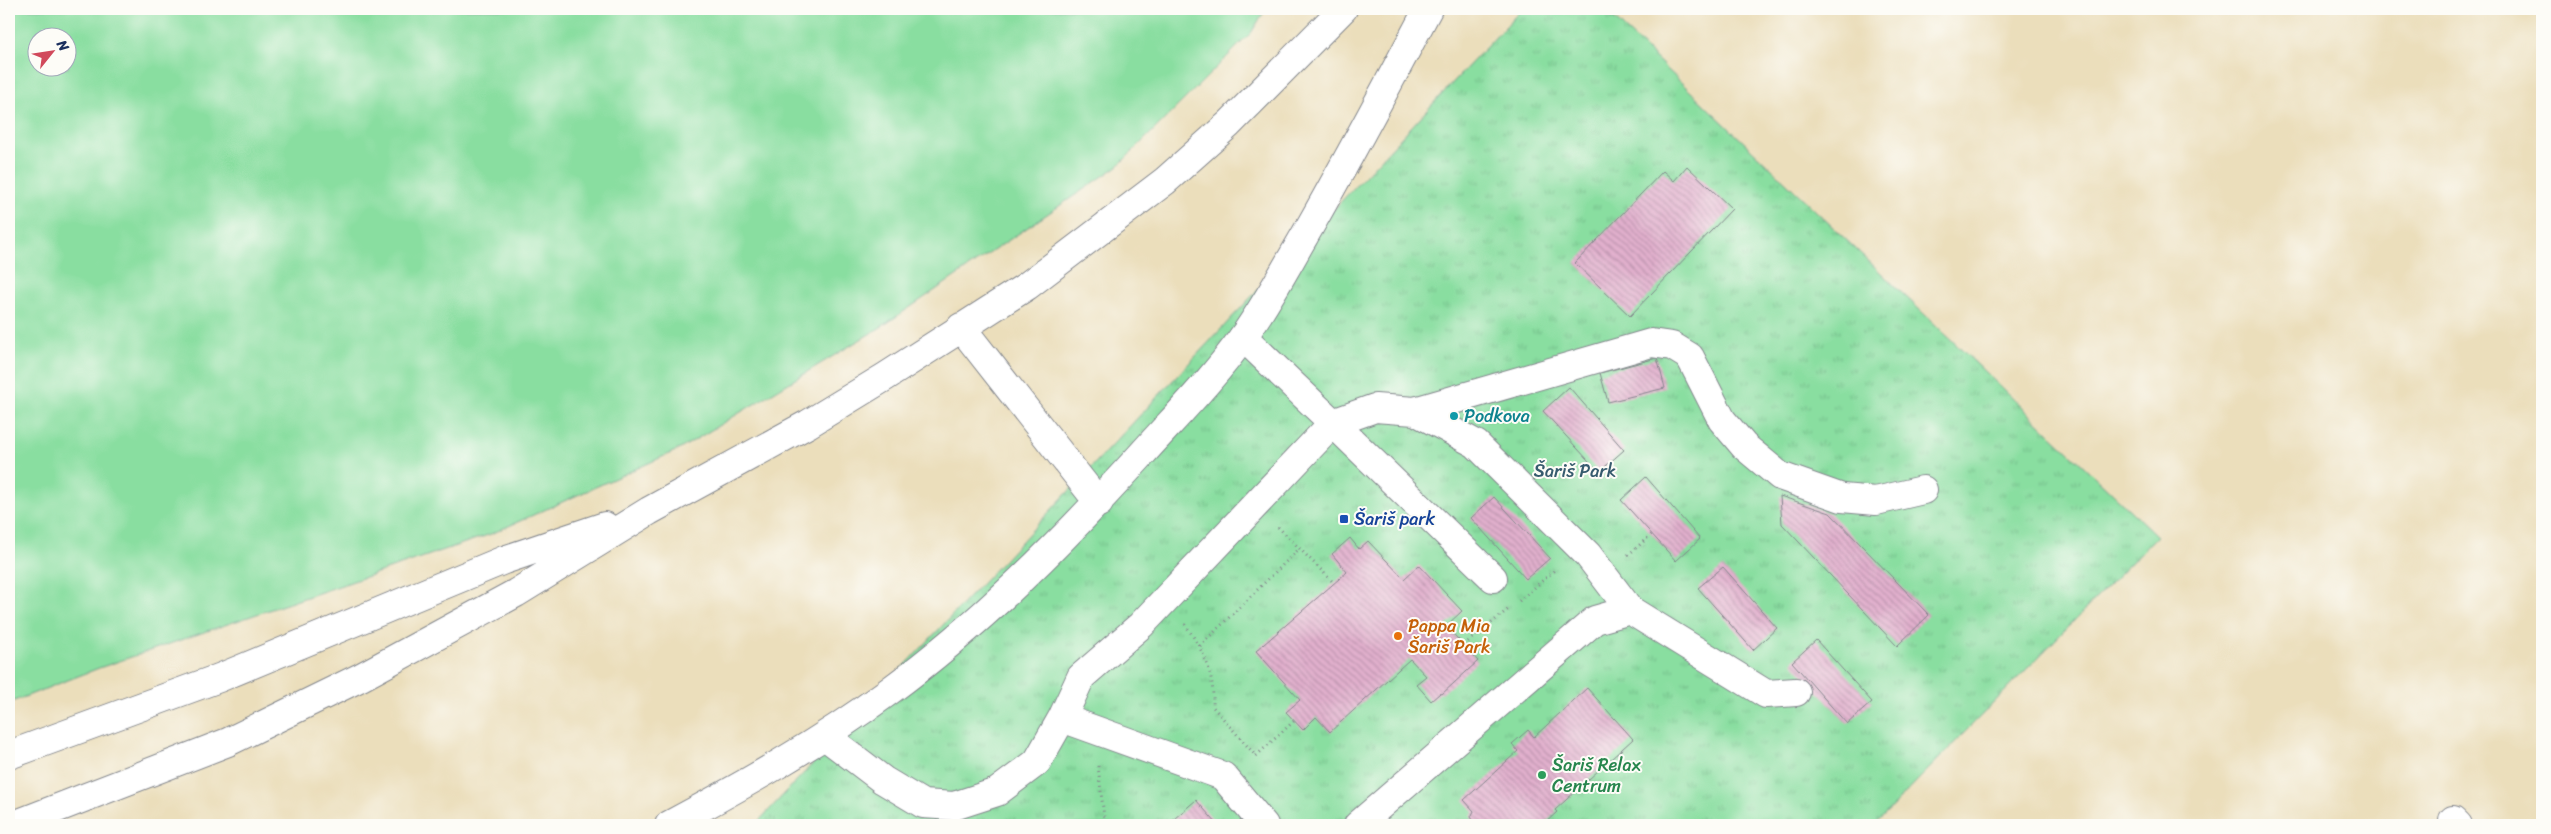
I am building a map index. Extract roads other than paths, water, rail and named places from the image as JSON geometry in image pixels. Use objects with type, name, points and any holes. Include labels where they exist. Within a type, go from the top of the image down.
[{"type":"main road","points":[[14,825],[228,742],[361,677],[516,593],[649,511],[808,424],[1027,286],[1165,181],[1242,112],[1343,9]]},
{"type":"main road","points":[[669,825],[825,736],[887,693],[940,652],[1046,557],[1098,503],[1215,372],[1243,337],[1336,181],[1428,9]]},
{"type":"main road","points":[[961,327],[1098,503]]},
{"type":"main road","points":[[1243,337],[1493,578]]},
{"type":"main road","points":[[825,736],[883,780],[923,804],[954,806],[997,792],[1037,762],[1062,718],[1081,678],[1141,625],[1334,423],[1375,408],[1416,411],[1651,343],[1672,346],[1690,357],[1722,420],[1744,446],[1780,476],[1842,498],[1876,501],[1923,490]]},
{"type":"main road","points":[[1416,411],[1476,444],[1588,555],[1630,610],[1766,694],[1796,692]]},
{"type":"main road","points":[[9,755],[219,678],[504,560],[649,511]]},
{"type":"main road","points":[[1358,825],[1595,620],[1630,610]]},
{"type":"main road","points":[[1062,718],[1223,776],[1264,825]]},
{"type":"place","name":"Podkova","points":[[1454,416]]},
{"type":"place","name":"Šariš park","points":[[1344,519]]},
{"type":"place","name":"Pappa Mia Šariš Park","points":[[1398,636]]},
{"type":"place","name":"Šariš Relax Centrum","points":[[1542,775]]},
{"type":"park label","name":"Šariš Park","points":[[1575,471]]}]
